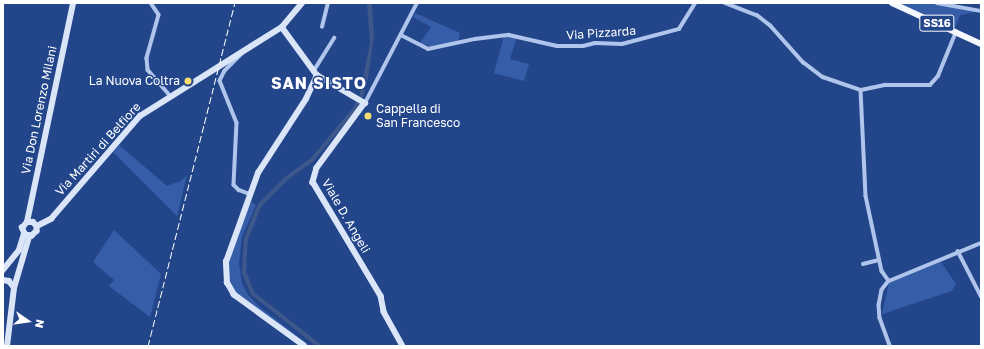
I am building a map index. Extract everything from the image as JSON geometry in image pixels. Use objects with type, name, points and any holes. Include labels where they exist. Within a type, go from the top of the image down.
[{"type":"main road","name":"SS16","points":[[892,3],[981,44]]},
{"type":"street","name":"Via Don Lorenzo Milani","points":[[7,346],[14,288],[26,235],[22,228],[27,222],[72,3]]},
{"type":"street","points":[[151,3],[159,15],[147,58],[148,70],[171,96]]},
{"type":"street","name":"Via Martiri di Belfiore","points":[[37,226],[50,219],[140,116],[282,27],[302,3]]},
{"type":"street","points":[[322,27],[328,3]]},
{"type":"street","points":[[282,27],[315,73],[364,102],[417,3]]},
{"type":"street","name":"Via Pizzarda","points":[[401,35],[428,49],[475,39],[509,35],[557,46],[583,46],[595,43],[622,44],[679,29],[695,3]]},
{"type":"street","points":[[725,3],[764,20],[803,62],[823,77],[861,90],[885,85],[930,85],[938,76],[956,32]]},
{"type":"street","points":[[937,3],[981,11]]},
{"type":"street","points":[[304,346],[245,305],[227,282],[229,250],[247,209],[250,194],[258,173],[306,100],[315,73],[334,38]]},
{"type":"street","points":[[244,52],[225,71],[220,81],[237,123],[234,185],[239,190],[250,194]]},
{"type":"street","points":[[861,90],[866,196],[879,260],[882,271],[888,280]]},
{"type":"street","name":"Viale D. Angeli","points":[[364,102],[317,168],[313,182],[381,296],[384,312],[403,346]]},
{"type":"street","points":[[27,222],[33,222],[37,226]]},
{"type":"street","name":"Via Don Lorenzo Milani","points":[[26,235],[35,234],[37,226]]},
{"type":"street","points":[[3,270],[19,250],[26,235]]},
{"type":"street","points":[[890,346],[880,318],[879,305],[882,290],[888,280],[981,243]]},
{"type":"street","points":[[958,251],[981,296]]},
{"type":"street","points":[[863,264],[879,260]]},
{"type":"street","points":[[3,280],[9,281],[14,288]]},
{"type":"shaded area","points":[[367,3],[372,3],[374,36],[368,78],[362,100],[359,98],[370,43]]},
{"type":"shaded area","points":[[900,3],[929,3],[976,12],[960,15],[955,28]]},
{"type":"shaded area","points":[[415,13],[460,33],[458,43],[437,48],[420,43],[431,27],[413,17]]},
{"type":"shaded area","points":[[504,36],[517,37],[510,59],[529,64],[524,81],[494,73]]},
{"type":"shaded area","points":[[119,145],[167,186],[181,181],[187,175],[177,216],[113,152]]},
{"type":"shaded area","points":[[250,201],[256,205],[242,237],[239,263],[242,284],[248,295],[261,308],[310,346],[303,346],[233,291],[226,275],[231,249]]},
{"type":"shaded area","points":[[114,230],[161,274],[150,317],[109,286],[114,280],[93,262]]},
{"type":"shaded area","points":[[941,262],[956,284],[952,291],[882,314],[889,283]]},
{"type":"waterway","points":[[319,346],[253,294],[244,273],[246,239],[260,205],[287,178],[312,160],[354,110],[360,98]]},
{"type":"railway","points":[[148,346],[235,3]]},
{"type":"place","name":"La Nuova Coltra","points":[[188,81]]},
{"type":"place","name":"Cappella di San Francesco","points":[[368,116]]},
{"type":"district","name":"SAN SISTO","points":[[319,83]]}]
